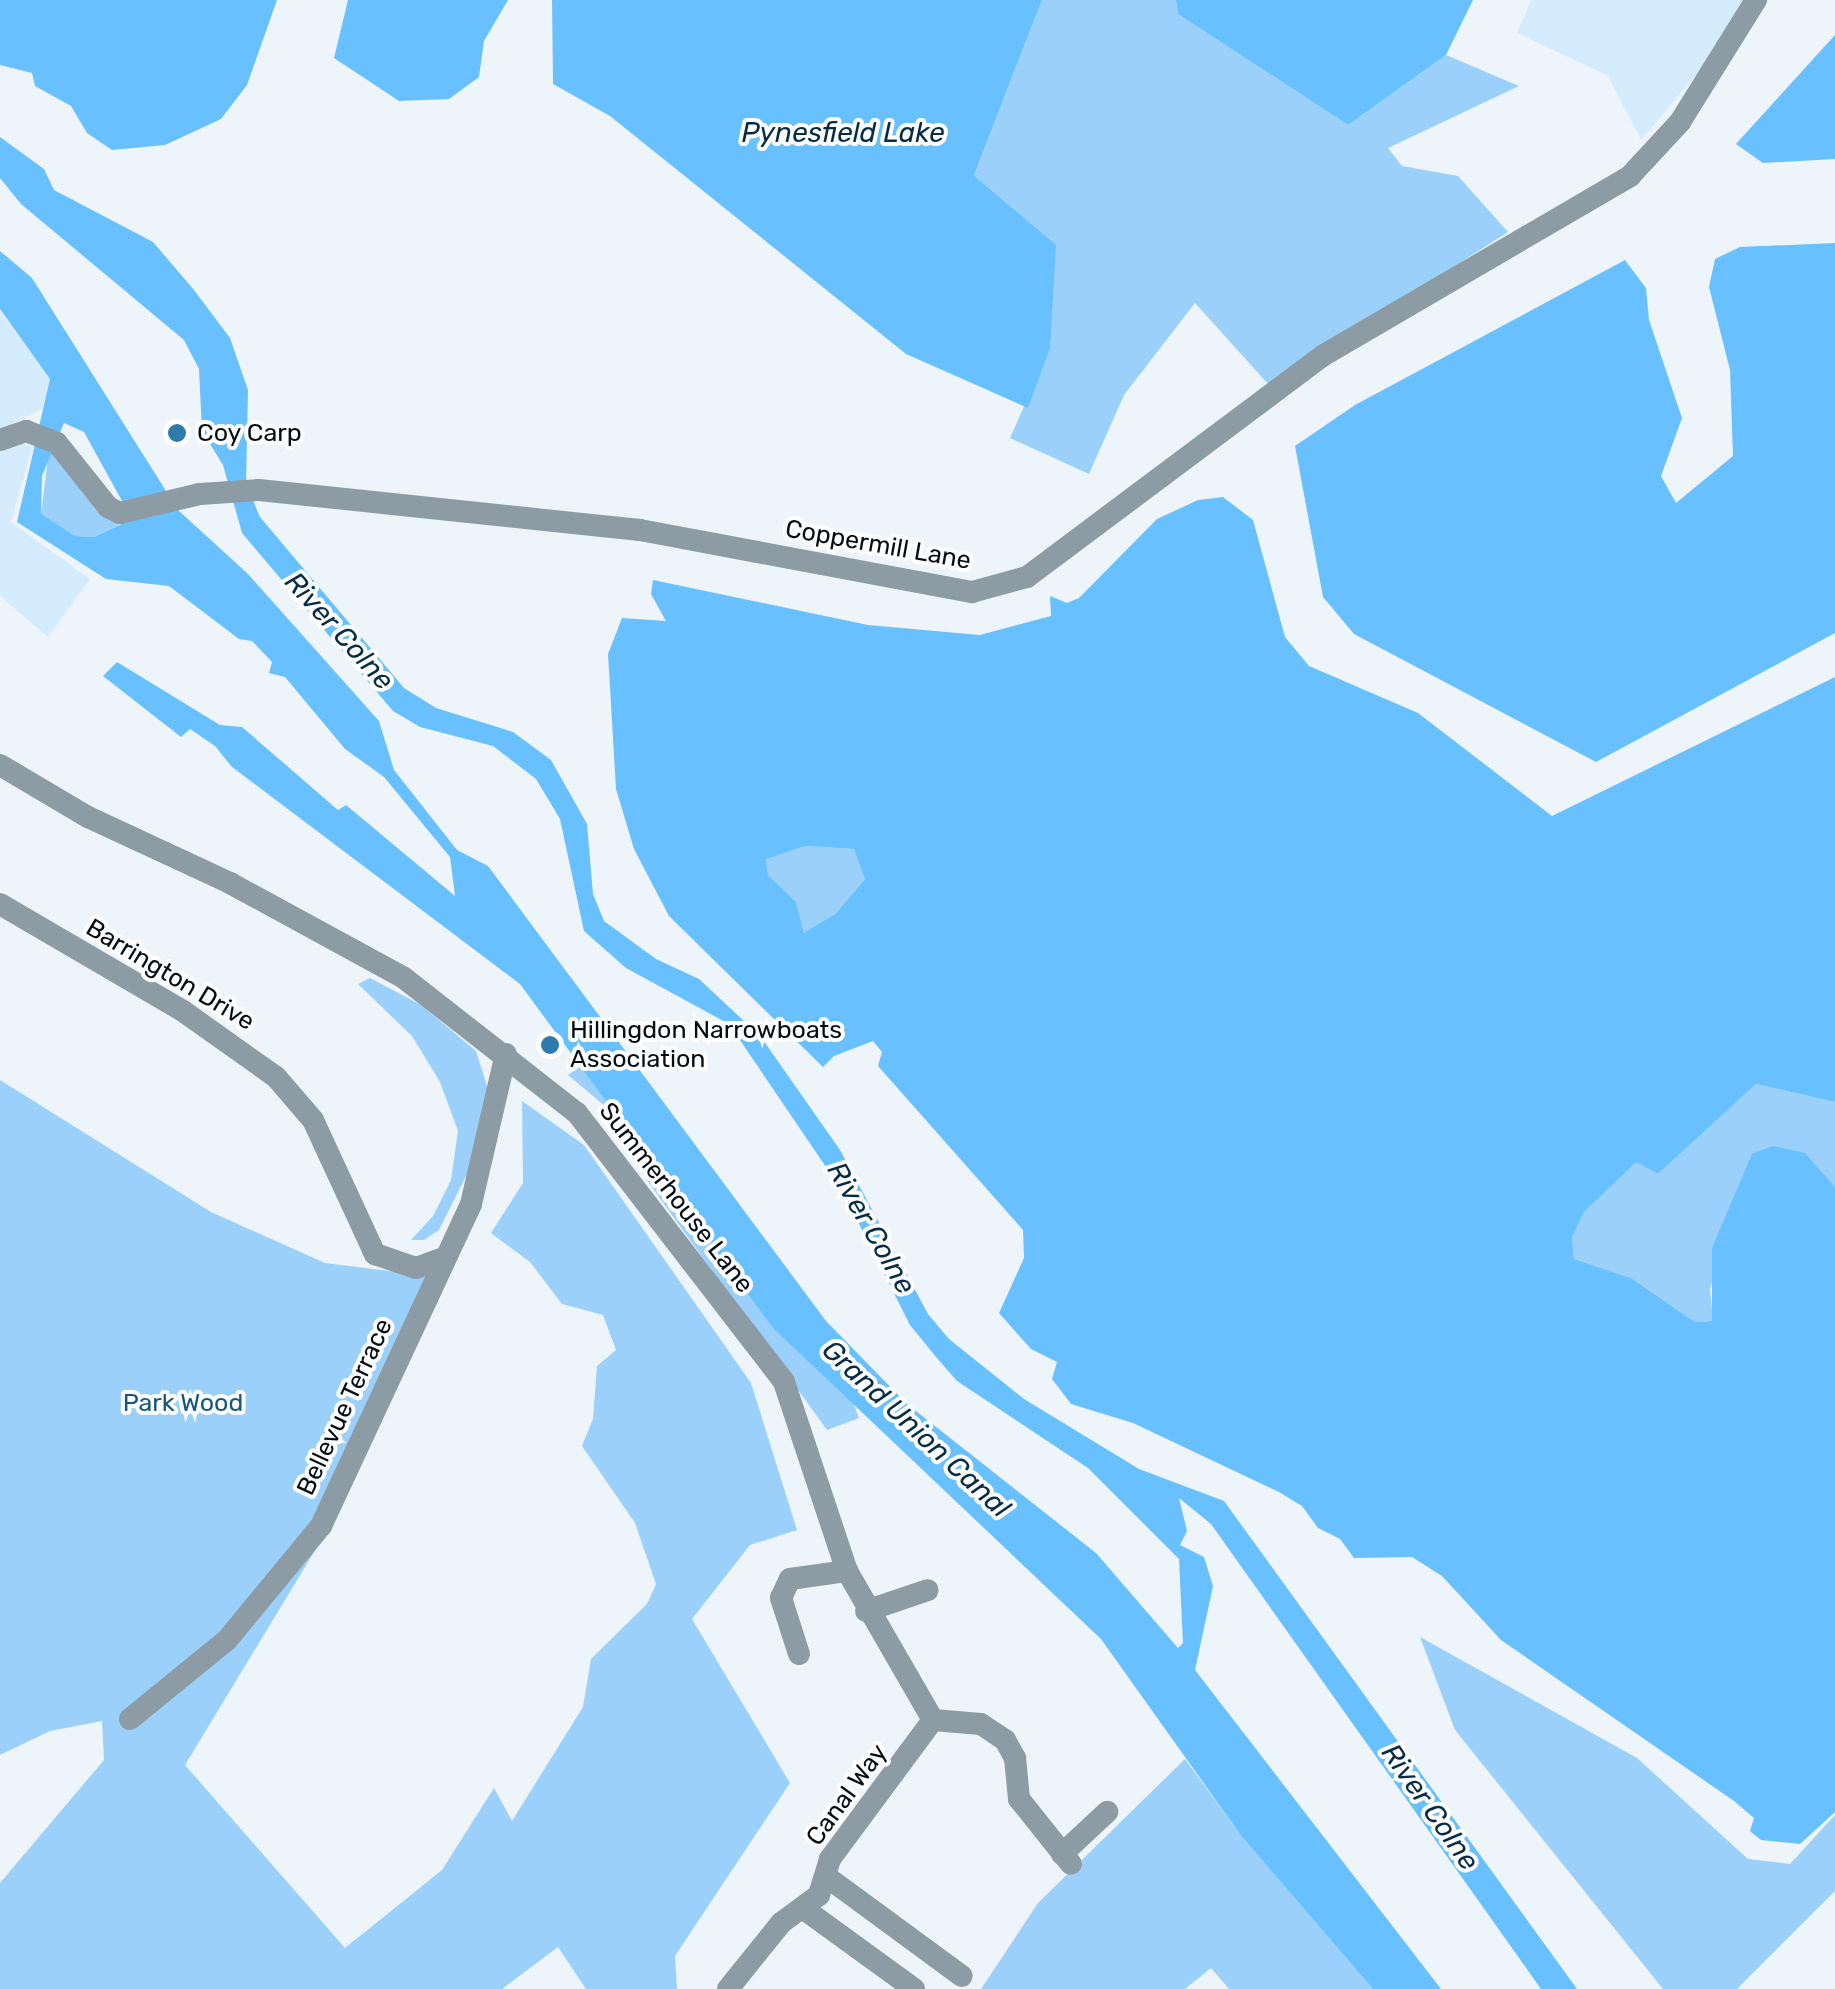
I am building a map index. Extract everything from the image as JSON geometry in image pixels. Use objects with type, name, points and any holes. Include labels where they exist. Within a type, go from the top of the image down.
[{"type":"street","name":"Coppermill Lane","points":[[0,440],[44,437],[108,507],[120,514],[190,496],[254,490],[640,530],[972,592],[1027,576],[1324,355],[1630,176],[1680,122],[1756,0]]},
{"type":"street","name":"Summerhouse Lane","points":[[0,765],[88,818],[230,883],[404,978],[506,1054],[577,1114],[784,1382],[847,1571],[866,1611],[934,1720]]},
{"type":"street","name":"Barrington Drive","points":[[0,904],[183,1011],[276,1077],[313,1120],[335,1158],[375,1254],[416,1268],[442,1258]]},
{"type":"street","name":"Bellevue Terrace","points":[[130,1719],[227,1640],[320,1526],[470,1204],[506,1054]]},
{"type":"street","points":[[800,1654],[781,1598],[790,1578],[847,1571]]},
{"type":"street","points":[[866,1611],[928,1590]]},
{"type":"street","points":[[934,1720],[981,1724],[1005,1740],[1015,1758],[1020,1799],[1066,1859],[1107,1812]]},
{"type":"street","name":"Canal Way","points":[[740,1985],[781,1923],[804,1909],[827,1877],[830,1859],[934,1720]]},
{"type":"street","points":[[827,1877],[962,1976]]},
{"type":"street","points":[[804,1909],[914,1989]]},
{"type":"shaded area","points":[[1531,0],[1744,0],[1722,44],[1641,140],[1608,76],[1517,33]]},
{"type":"shaded area","points":[[0,311],[50,379],[42,409],[0,430]]},
{"type":"shaded area","points":[[6,439],[32,447],[11,522],[90,579],[48,637],[0,596],[0,443]]},
{"type":"green space","points":[[1042,0],[1176,0],[1178,14],[1348,125],[1446,55],[1519,86],[1388,148],[1402,166],[1458,176],[1508,232],[1269,385],[1195,303],[1124,395],[1089,474],[1010,438],[1050,348],[974,177]]},
{"type":"green space","points":[[49,449],[103,515],[120,524],[94,537],[75,536],[41,515]]},
{"type":"green space","points":[[805,846],[855,849],[865,879],[835,914],[804,934],[796,902],[768,875],[766,858]]},
{"type":"green space","points":[[370,978],[421,1005],[476,1051],[488,1089],[467,1174],[439,1230],[424,1240],[411,1240],[433,1216],[451,1180],[458,1131],[440,1082],[412,1036],[358,984]]},
{"type":"green space","points":[[580,1067],[647,1109],[839,1365],[859,1418],[827,1430],[646,1179],[618,1117],[568,1075]]},
{"type":"green space","name":"Park Wood","points":[[0,1080],[211,1212],[325,1263],[438,1277],[325,1534],[185,1765],[345,1948],[442,1870],[494,1788],[512,1821],[583,1707],[591,1659],[647,1604],[656,1584],[635,1523],[582,1446],[593,1419],[597,1366],[616,1350],[603,1315],[562,1304],[530,1262],[491,1233],[523,1183],[522,1101],[584,1145],[751,1383],[797,1530],[750,1545],[692,1619],[790,1783],[675,1956],[677,1989],[586,1989],[558,1947],[502,1989],[0,1989],[0,1883],[104,1760],[102,1721],[50,1731],[0,1755]]},
{"type":"green space","points":[[1756,1084],[1835,1102],[1835,1187],[1820,1172],[1752,1155],[1710,1289],[1713,1321],[1695,1322],[1631,1278],[1574,1259],[1572,1238],[1584,1212],[1636,1161],[1658,1174]]},
{"type":"green space","points":[[1420,1637],[1637,1758],[1748,1859],[1790,1864],[1835,1815],[1835,1891],[1737,1989],[1663,1989],[1455,1730]]},
{"type":"green space","points":[[1185,1759],[1242,1837],[1373,1989],[1229,1989],[1211,1968],[1185,1989],[981,1989],[1038,1903]]},
{"type":"water","points":[[0,0],[277,0],[247,85],[221,119],[165,145],[112,150],[87,133],[71,106],[35,86],[32,73],[0,65]]},
{"type":"water","points":[[348,0],[508,0],[484,41],[479,77],[449,99],[399,101],[334,58]]},
{"type":"water","name":"Pynesfield Lake","points":[[552,0],[1042,0],[974,176],[1056,245],[1050,348],[1028,408],[906,354],[610,116],[553,84]]},
{"type":"water","points":[[1176,0],[1473,0],[1446,55],[1348,125],[1178,14]]},
{"type":"water","points":[[1835,35],[1835,159],[1763,163],[1736,144]]},
{"type":"water","points":[[0,137],[44,169],[54,190],[153,242],[230,338],[248,390],[246,484],[260,517],[404,688],[436,708],[513,732],[551,760],[587,824],[593,894],[604,921],[656,959],[699,979],[761,1037],[840,1150],[928,1314],[949,1339],[1024,1399],[1139,1469],[1224,1501],[1577,1989],[1541,1989],[1211,1524],[1179,1498],[1187,1531],[1180,1545],[1204,1557],[1213,1586],[1195,1670],[1441,1989],[1373,1989],[1242,1837],[1101,1639],[773,1328],[520,984],[232,767],[215,746],[190,729],[181,737],[103,676],[117,662],[220,725],[242,727],[338,810],[346,805],[455,896],[450,857],[384,777],[345,749],[285,677],[269,673],[272,662],[252,641],[239,639],[169,586],[106,579],[17,522],[50,379],[0,309],[0,251],[32,278],[178,510],[248,574],[379,721],[394,770],[457,850],[488,866],[826,1321],[907,1404],[1096,1553],[1178,1648],[1183,1643],[1179,1559],[1088,1468],[957,1381],[936,1357],[910,1325],[843,1192],[729,1024],[626,968],[584,931],[560,819],[536,779],[493,746],[420,727],[393,711],[242,533],[223,465],[202,431],[199,369],[184,340],[21,204],[0,178]],"holes":[[[64,423],[84,432],[132,519],[94,537],[75,536],[41,514],[42,476]]]},
{"type":"water","points":[[1835,243],[1835,633],[1596,762],[1354,634],[1323,597],[1295,446],[1355,405],[1625,260],[1646,288],[1649,320],[1682,418],[1661,476],[1676,503],[1733,456],[1730,370],[1709,287],[1715,259],[1740,247]]},
{"type":"water","points":[[1223,497],[1253,520],[1285,637],[1309,666],[1418,713],[1552,816],[1835,677],[1835,1102],[1756,1084],[1658,1174],[1636,1162],[1584,1212],[1572,1238],[1574,1259],[1631,1278],[1695,1322],[1712,1321],[1712,1248],[1752,1154],[1773,1146],[1805,1153],[1835,1187],[1835,1812],[1800,1844],[1761,1840],[1750,1831],[1754,1818],[1734,1801],[1501,1640],[1442,1576],[1412,1557],[1354,1558],[1340,1539],[1318,1528],[1302,1506],[1279,1492],[1133,1423],[1071,1404],[1052,1379],[1057,1362],[1031,1349],[999,1313],[1024,1258],[1023,1230],[878,1066],[882,1052],[873,1041],[834,1056],[823,1067],[669,916],[634,849],[616,789],[608,654],[622,618],[666,621],[651,594],[653,580],[868,625],[980,635],[1051,616],[1050,596],[1067,603],[1079,598],[1157,519],[1198,500]],"holes":[[[805,846],[854,849],[865,879],[835,914],[804,933],[796,902],[768,875],[766,859]]]},
{"type":"place","name":"Coy Carp","points":[[177,433]]},
{"type":"place","name":"Hillingdon Narrowboats Association","points":[[550,1045]]},
{"type":"water label","name":"River Colne","points":[[339,631]]},
{"type":"water label","name":"River Colne","points":[[871,1228]]},
{"type":"water label","name":"Grand Union Canal","points":[[916,1429]]},
{"type":"water label","name":"River Colne","points":[[1430,1807]]}]
